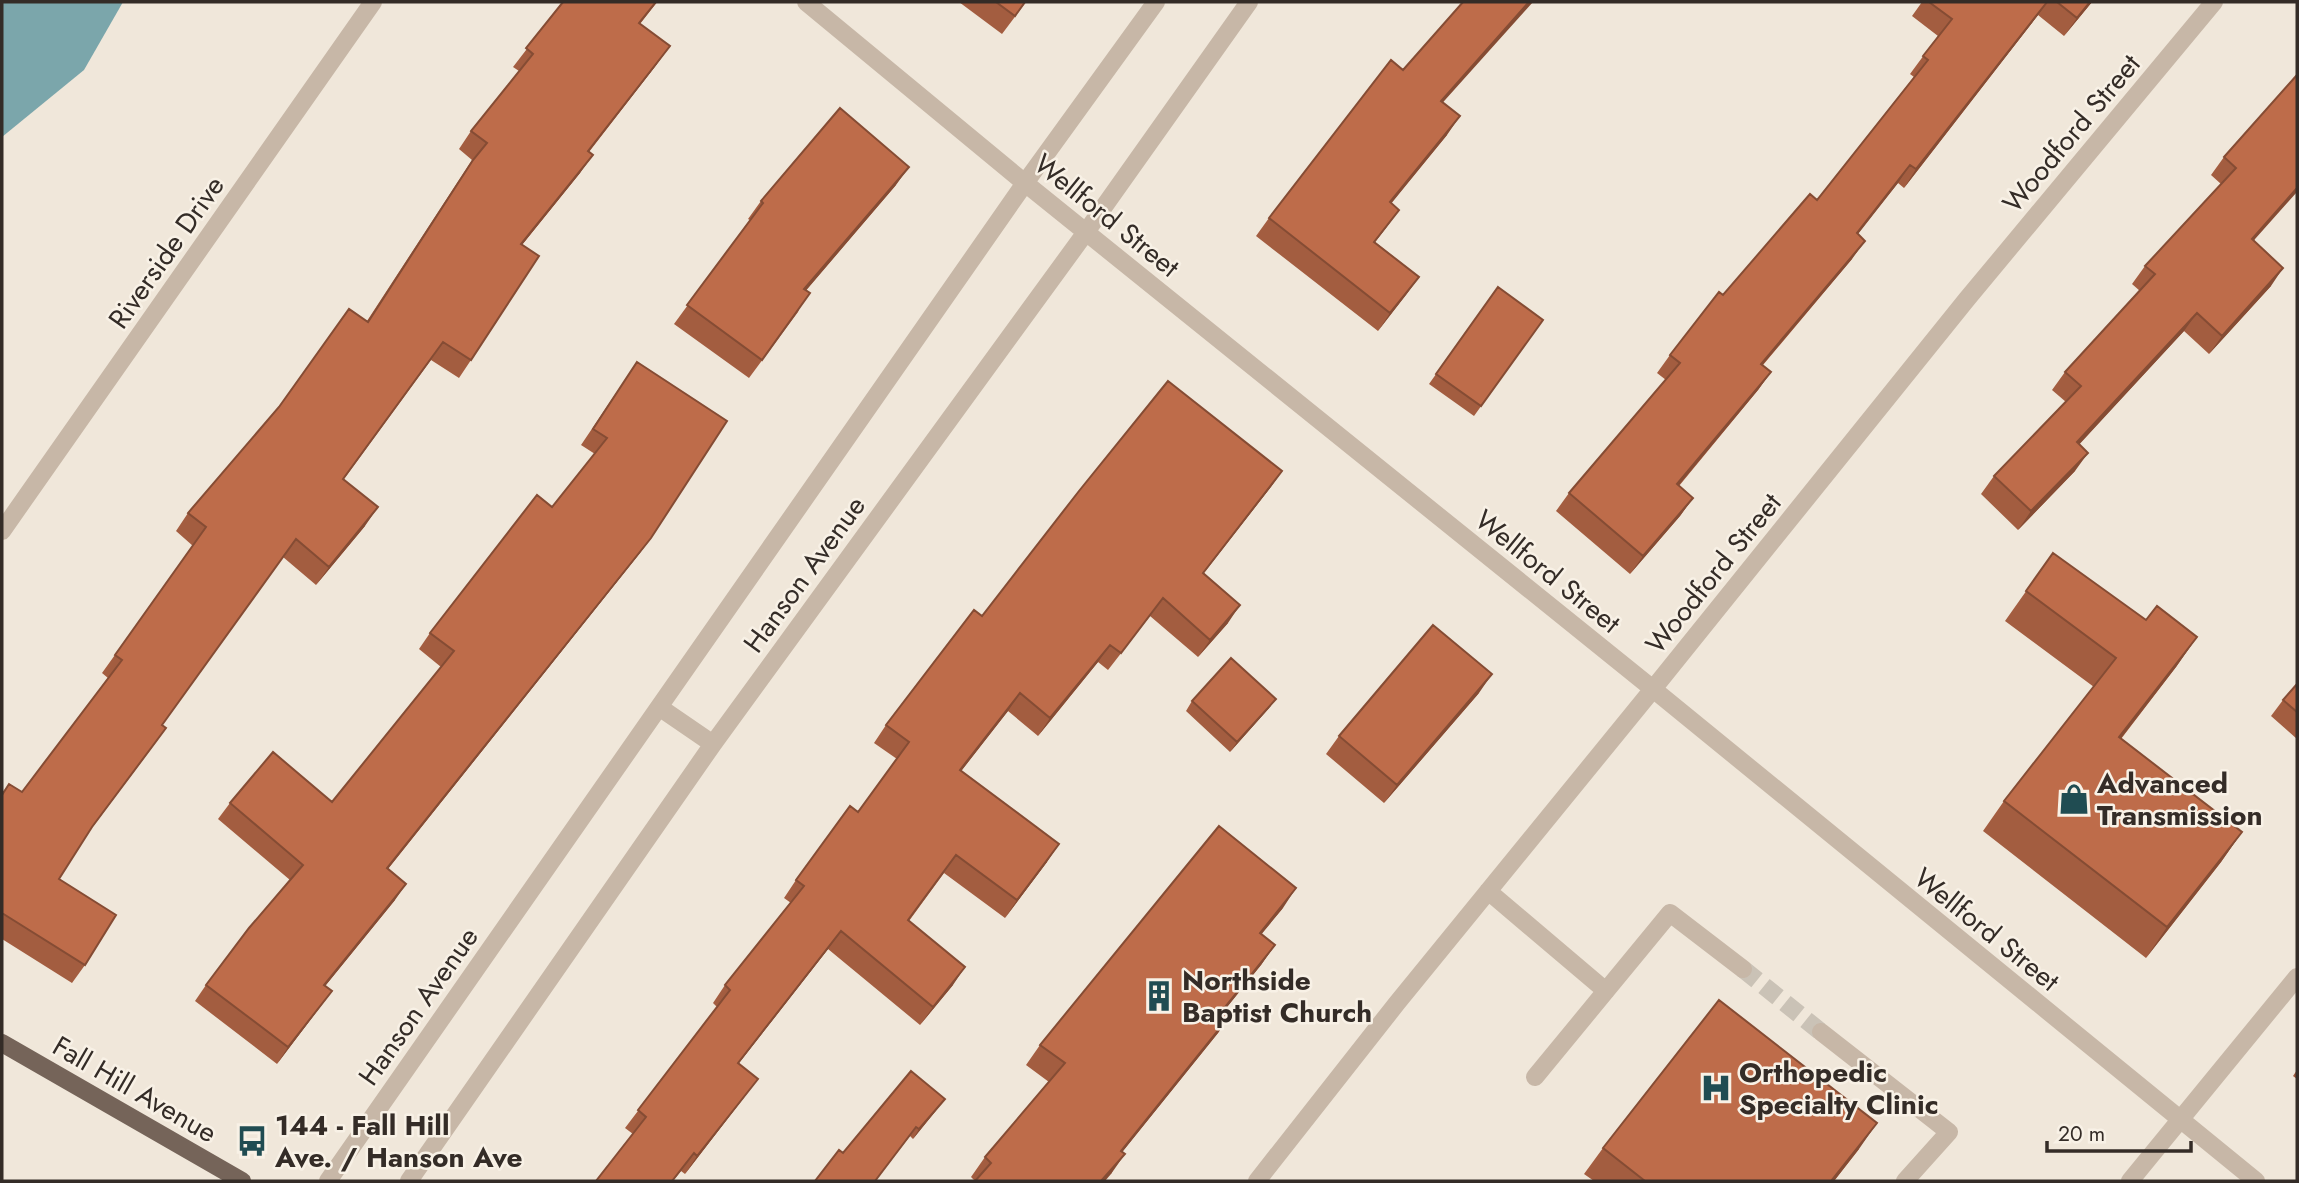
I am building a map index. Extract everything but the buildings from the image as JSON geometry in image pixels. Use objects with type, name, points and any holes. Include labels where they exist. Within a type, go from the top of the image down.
[{"type":"main road","name":"Fall Hill Avenue","points":[[2,1043],[242,1181]]},
{"type":"street","name":"Riverside Drive","points":[[2,531],[373,2]]},
{"type":"street","name":"Wellford Street","points":[[806,2],[1025,183],[1653,689],[2256,1181]]},
{"type":"street","name":"Hanson Avenue","points":[[328,1181],[1025,183],[1156,2]]},
{"type":"street","name":"Hanson Avenue","points":[[409,1181],[713,744],[1086,232],[1249,2]]},
{"type":"street","name":"Woodford Street","points":[[1257,1181],[1967,299],[2214,2]]},
{"type":"street","points":[[659,707],[713,744]]},
{"type":"street","points":[[1488,891],[1606,991]]},
{"type":"street","points":[[1535,1077],[1670,913],[1743,969]]},
{"type":"street","points":[[2130,1181],[2297,977]]},
{"type":"street","points":[[1821,1032],[1949,1132],[1905,1181]]},
{"type":"water","points":[[2,2],[123,2],[84,70],[2,137]]},
{"type":"tunnel","points":[[1743,969],[1821,1032]]},
{"type":"place","name":"Advanced Transmission","points":[[2074,799]]},
{"type":"place","name":"Northside Baptist Church","points":[[1159,996]]},
{"type":"place","name":"Orthopedic Specialty Clinic","points":[[1716,1088]]},
{"type":"place","name":"144 - Fall Hill Ave. / Hanson Ave","points":[[252,1141]]}]
